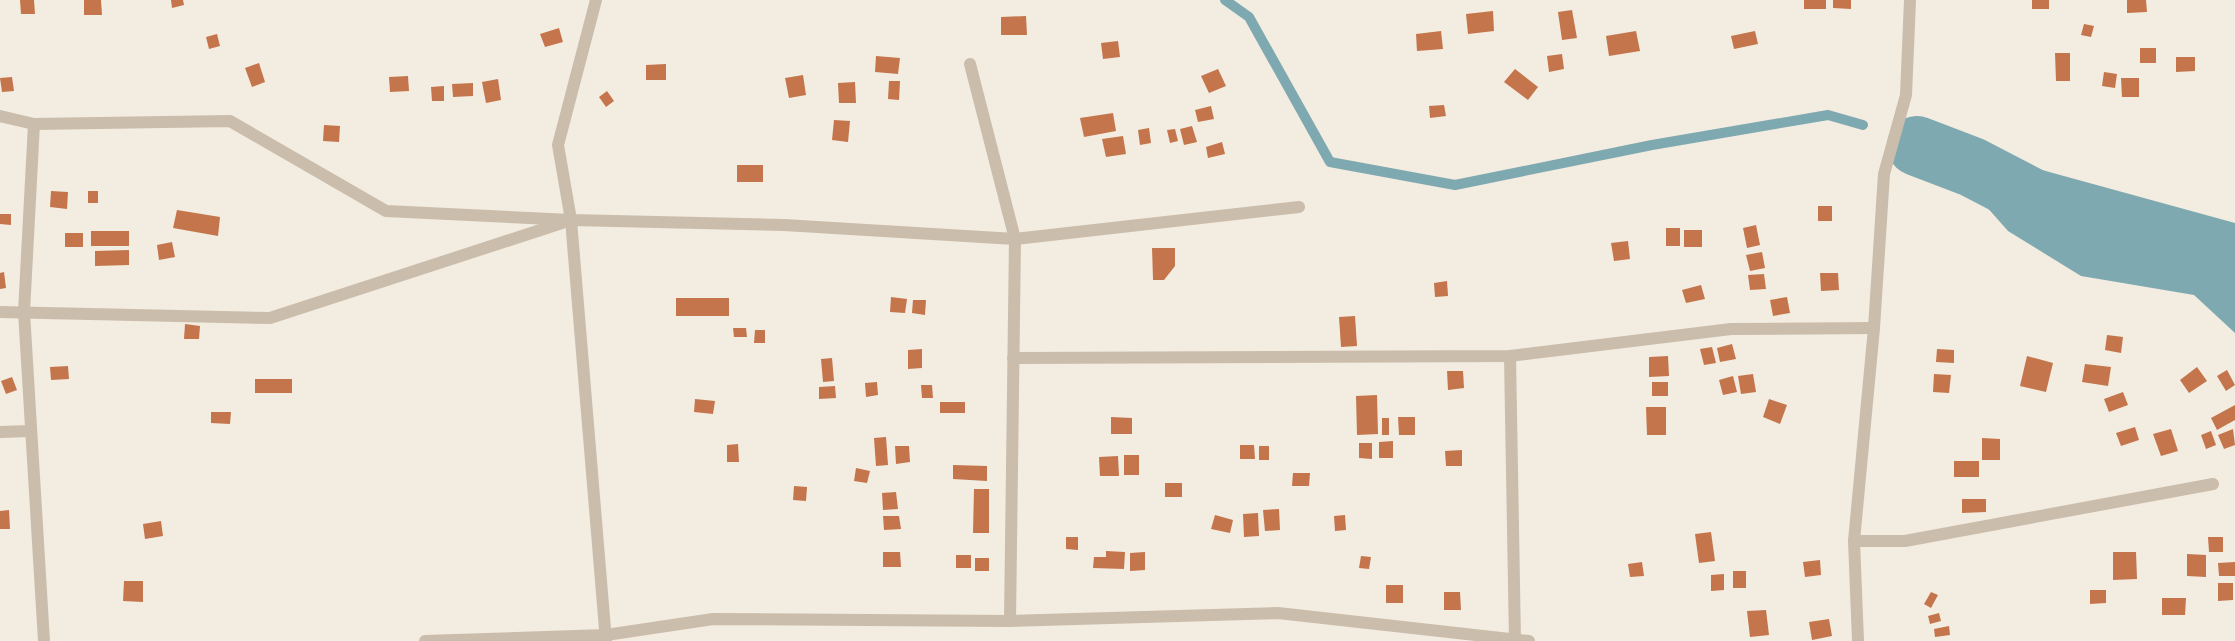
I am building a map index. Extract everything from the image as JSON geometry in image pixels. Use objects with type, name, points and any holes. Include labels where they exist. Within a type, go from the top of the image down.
[{"type":"street","points":[[596,0],[558,145],[571,220],[606,638]]},
{"type":"street","points":[[1858,641],[1854,541],[1874,328],[1884,174],[1906,95],[1910,0]]},
{"type":"street","points":[[970,64],[1015,240],[1010,621]]},
{"type":"street","points":[[0,116],[34,124],[230,121],[386,211],[571,220],[784,225],[1015,240],[1299,208]]},
{"type":"street","points":[[34,124],[24,312],[44,641]]},
{"type":"street","points":[[0,312],[270,318],[571,220]]},
{"type":"street","points":[[1013,358],[1510,356],[1731,329],[1874,328]]},
{"type":"street","points":[[1510,356],[1515,640]]},
{"type":"street","points":[[0,432],[30,431]]},
{"type":"street","points":[[1854,541],[1905,541],[2212,484]]},
{"type":"street","points":[[425,641],[606,638],[712,619],[1010,621],[1278,613],[1529,641]]},
{"type":"water","points":[[2013,162],[2235,223],[2235,333],[2194,295],[2081,276],[2008,231],[1985,205],[1972,167]]},
{"type":"building","points":[[20,0],[34,0],[35,14],[21,14]]},
{"type":"building","points":[[84,0],[101,0],[102,15],[84,15]]},
{"type":"building","points":[[171,0],[183,0],[184,5],[172,8]]},
{"type":"building","points":[[1804,0],[1826,0],[1826,9],[1804,9]]},
{"type":"building","points":[[1833,0],[1851,0],[1851,9],[1833,8]]},
{"type":"building","points":[[2032,0],[2049,0],[2049,9],[2032,9]]},
{"type":"building","points":[[2127,0],[2146,0],[2147,12],[2127,13]]},
{"type":"building","points":[[1572,10],[1577,38],[1562,40],[1558,12]]},
{"type":"building","points":[[1493,11],[1494,31],[1468,34],[1466,14]]},
{"type":"building","points":[[1026,16],[1027,35],[1001,35],[1001,17]]},
{"type":"building","points":[[2084,24],[2094,26],[2091,37],[2081,35]]},
{"type":"building","points":[[559,28],[563,42],[545,47],[540,34]]},
{"type":"building","points":[[1441,31],[1443,49],[1417,51],[1416,34]]},
{"type":"building","points":[[1636,31],[1640,51],[1609,56],[1606,36]]},
{"type":"building","points":[[1755,31],[1758,44],[1734,49],[1731,36]]},
{"type":"building","points":[[217,34],[220,46],[209,49],[206,37]]},
{"type":"building","points":[[1118,41],[1120,57],[1103,59],[1101,43]]},
{"type":"building","points":[[2140,48],[2156,48],[2156,63],[2140,63]]},
{"type":"building","points":[[2055,53],[2070,53],[2070,81],[2056,81]]},
{"type":"building","points":[[1562,54],[1564,69],[1549,72],[1547,56]]},
{"type":"building","points":[[876,56],[900,58],[898,74],[875,72]]},
{"type":"building","points":[[2176,57],[2195,57],[2195,71],[2176,72]]},
{"type":"building","points":[[259,63],[265,82],[252,87],[245,68]]},
{"type":"building","points":[[666,64],[666,80],[646,80],[646,65]]},
{"type":"building","points":[[1218,69],[1226,86],[1209,93],[1201,76]]},
{"type":"building","points":[[1515,69],[1538,87],[1528,100],[1504,82]]},
{"type":"building","points":[[2104,72],[2117,74],[2115,88],[2102,86]]},
{"type":"building","points":[[803,75],[806,95],[789,98],[785,78]]},
{"type":"building","points":[[408,76],[409,91],[390,92],[389,77]]},
{"type":"building","points":[[12,77],[14,91],[2,92],[0,78]]},
{"type":"building","points":[[2121,78],[2139,78],[2139,97],[2122,97]]},
{"type":"building","points":[[498,79],[501,100],[486,103],[482,82]]},
{"type":"building","points":[[889,81],[900,81],[899,100],[888,99]]},
{"type":"building","points":[[855,82],[856,103],[839,103],[838,83]]},
{"type":"building","points":[[473,83],[473,96],[453,97],[452,84]]},
{"type":"building","points":[[444,86],[444,101],[432,101],[431,87]]},
{"type":"building","points":[[607,91],[614,101],[606,107],[599,97]]},
{"type":"building","points":[[1444,105],[1446,116],[1430,118],[1429,106]]},
{"type":"building","points":[[1211,106],[1214,119],[1198,122],[1195,110]]},
{"type":"building","points":[[1113,113],[1116,131],[1084,137],[1080,118]]},
{"type":"building","points":[[834,120],[850,121],[848,142],[832,140]]},
{"type":"building","points":[[324,125],[340,126],[339,142],[323,141]]},
{"type":"building","points":[[1192,126],[1197,142],[1184,145],[1180,129]]},
{"type":"building","points":[[1149,128],[1151,143],[1140,145],[1138,130]]},
{"type":"building","points":[[1175,129],[1178,141],[1170,143],[1167,130]]},
{"type":"building","points":[[1123,136],[1126,154],[1106,157],[1102,139]]},
{"type":"building","points":[[1222,142],[1225,154],[1208,158],[1206,147]]},
{"type":"building","points":[[737,165],[763,165],[763,182],[737,182]]},
{"type":"building","points":[[51,191],[68,192],[67,209],[50,207]]},
{"type":"building","points":[[88,191],[98,191],[98,203],[88,203]]},
{"type":"building","points":[[1818,206],[1832,206],[1832,221],[1818,221]]},
{"type":"building","points":[[177,210],[220,217],[218,236],[173,228]]},
{"type":"building","points":[[0,214],[11,214],[11,225],[0,224]]},
{"type":"building","points":[[1756,225],[1760,245],[1747,248],[1743,228]]},
{"type":"building","points":[[1666,228],[1680,228],[1680,246],[1666,246]]},
{"type":"building","points":[[1684,230],[1702,230],[1702,247],[1684,247]]},
{"type":"building","points":[[91,231],[129,231],[129,246],[91,246]]},
{"type":"building","points":[[65,233],[83,233],[83,247],[65,247]]},
{"type":"building","points":[[1628,241],[1630,259],[1614,261],[1611,243]]},
{"type":"building","points":[[172,242],[175,257],[159,260],[157,245]]},
{"type":"building","points":[[1152,248],[1175,248],[1175,266],[1164,280],[1153,280]]},
{"type":"building","points":[[129,250],[129,265],[95,266],[95,251]]},
{"type":"building","points":[[1762,252],[1765,268],[1750,271],[1746,255]]},
{"type":"building","points":[[4,272],[6,288],[0,289],[0,273]]},
{"type":"building","points":[[1820,273],[1838,273],[1839,290],[1821,291]]},
{"type":"building","points":[[1764,274],[1766,289],[1750,290],[1748,275]]},
{"type":"building","points":[[1447,281],[1448,296],[1435,297],[1434,283]]},
{"type":"building","points":[[1701,285],[1705,299],[1686,303],[1682,290]]},
{"type":"building","points":[[891,297],[907,299],[905,313],[890,312]]},
{"type":"building","points":[[1787,297],[1790,313],[1773,316],[1770,300]]},
{"type":"building","points":[[676,298],[729,298],[729,316],[676,316]]},
{"type":"building","points":[[913,300],[926,300],[925,315],[912,313]]},
{"type":"building","points":[[1355,316],[1357,346],[1341,347],[1339,317]]},
{"type":"building","points":[[185,324],[200,326],[199,339],[184,339]]},
{"type":"building","points":[[733,328],[746,328],[747,337],[734,337]]},
{"type":"building","points":[[755,330],[765,330],[765,343],[754,343]]},
{"type":"building","points":[[2107,335],[2123,337],[2121,353],[2105,350]]},
{"type":"building","points":[[1732,344],[1736,359],[1720,362],[1717,348]]},
{"type":"building","points":[[1712,347],[1716,363],[1704,365],[1700,349]]},
{"type":"building","points":[[922,349],[922,368],[908,369],[908,350]]},
{"type":"building","points":[[1937,349],[1954,350],[1954,363],[1936,362]]},
{"type":"building","points":[[1668,356],[1669,376],[1649,377],[1649,357]]},
{"type":"building","points":[[2027,356],[2053,363],[2046,392],[2020,386]]},
{"type":"building","points":[[832,358],[834,381],[823,382],[821,359]]},
{"type":"building","points":[[2085,364],[2111,367],[2108,386],[2082,382]]},
{"type":"building","points":[[68,366],[69,379],[51,380],[50,367]]},
{"type":"building","points":[[2197,367],[2207,381],[2189,393],[2180,380]]},
{"type":"building","points":[[2227,370],[2235,385],[2226,391],[2217,376]]},
{"type":"building","points":[[1447,371],[1463,371],[1464,388],[1448,390]]},
{"type":"building","points":[[1753,374],[1756,392],[1741,394],[1738,376]]},
{"type":"building","points":[[1934,374],[1951,375],[1949,393],[1933,392]]},
{"type":"building","points":[[1733,376],[1737,392],[1723,395],[1719,380]]},
{"type":"building","points":[[12,377],[17,390],[6,394],[1,381]]},
{"type":"building","points":[[255,379],[292,379],[292,393],[255,393]]},
{"type":"building","points":[[877,382],[878,395],[866,397],[865,383]]},
{"type":"building","points":[[1652,382],[1668,382],[1668,396],[1652,396]]},
{"type":"building","points":[[921,385],[932,385],[933,398],[922,398]]},
{"type":"building","points":[[835,386],[836,398],[819,399],[819,387]]},
{"type":"building","points":[[2123,392],[2128,405],[2109,412],[2104,399]]},
{"type":"building","points":[[1377,395],[1378,434],[1357,435],[1356,396]]},
{"type":"building","points":[[695,399],[715,401],[713,414],[694,412]]},
{"type":"building","points":[[1769,399],[1787,405],[1780,424],[1763,417]]},
{"type":"building","points":[[940,402],[965,402],[965,413],[940,413]]},
{"type":"building","points":[[2235,405],[2235,420],[2217,430],[2211,418]]},
{"type":"building","points":[[1646,407],[1666,407],[1666,435],[1647,435]]},
{"type":"building","points":[[211,412],[231,412],[230,424],[211,423]]},
{"type":"building","points":[[1111,417],[1132,418],[1132,434],[1111,434]]},
{"type":"building","points":[[1398,417],[1415,417],[1415,435],[1399,435]]},
{"type":"building","points":[[1382,418],[1389,418],[1389,435],[1382,435]]},
{"type":"building","points":[[2135,427],[2139,440],[2121,446],[2116,433]]},
{"type":"building","points":[[2171,429],[2178,451],[2161,456],[2153,434]]},
{"type":"building","points":[[2233,429],[2235,445],[2224,449],[2218,435]]},
{"type":"building","points":[[2211,431],[2216,445],[2206,449],[2201,435]]},
{"type":"building","points":[[886,437],[888,465],[876,466],[874,438]]},
{"type":"building","points":[[1982,438],[2000,439],[2000,460],[1982,460]]},
{"type":"building","points":[[1393,441],[1393,458],[1379,458],[1379,442]]},
{"type":"building","points":[[1359,443],[1372,443],[1372,459],[1359,458]]},
{"type":"building","points":[[738,444],[739,462],[727,462],[727,445]]},
{"type":"building","points":[[1240,445],[1254,445],[1255,459],[1240,459]]},
{"type":"building","points":[[895,446],[909,446],[910,462],[896,464]]},
{"type":"building","points":[[1259,446],[1269,446],[1269,460],[1259,460]]},
{"type":"building","points":[[1462,450],[1462,466],[1446,466],[1445,451]]},
{"type":"building","points":[[1124,455],[1139,455],[1139,475],[1124,475]]},
{"type":"building","points":[[1118,456],[1119,476],[1100,476],[1099,457]]},
{"type":"building","points":[[1954,461],[1979,461],[1979,477],[1954,477]]},
{"type":"building","points":[[953,465],[987,466],[987,481],[953,479]]},
{"type":"building","points":[[856,468],[870,471],[867,483],[854,481]]},
{"type":"building","points":[[1293,473],[1310,473],[1309,486],[1292,486]]},
{"type":"building","points":[[1165,483],[1182,483],[1182,497],[1165,497]]},
{"type":"building","points":[[794,486],[807,487],[806,501],[793,500]]},
{"type":"building","points":[[974,489],[989,489],[989,533],[973,533]]},
{"type":"building","points":[[896,492],[898,509],[883,510],[882,493]]},
{"type":"building","points":[[1962,499],[1986,499],[1986,512],[1962,513]]},
{"type":"building","points":[[1279,509],[1280,530],[1265,531],[1263,510]]},
{"type":"building","points":[[9,510],[10,529],[0,529],[0,511]]},
{"type":"building","points":[[1258,513],[1259,536],[1244,537],[1243,514]]},
{"type":"building","points":[[1215,515],[1233,520],[1230,533],[1211,529]]},
{"type":"building","points":[[1345,515],[1346,530],[1335,531],[1334,516]]},
{"type":"building","points":[[883,516],[899,516],[901,529],[884,530]]},
{"type":"building","points":[[161,521],[163,536],[145,539],[143,524]]},
{"type":"building","points":[[1711,532],[1715,561],[1699,563],[1695,534]]},
{"type":"building","points":[[1066,537],[1078,537],[1078,550],[1066,549]]},
{"type":"building","points":[[2208,537],[2223,537],[2223,552],[2209,552]]},
{"type":"building","points":[[1106,551],[1125,552],[1124,569],[1093,568],[1094,557],[1106,557]]},
{"type":"building","points":[[883,552],[900,552],[901,567],[883,567]]},
{"type":"building","points":[[1145,552],[1145,570],[1130,571],[1130,553]]},
{"type":"building","points":[[2113,552],[2136,552],[2137,579],[2113,580]]},
{"type":"building","points":[[2187,554],[2206,555],[2206,577],[2187,576]]},
{"type":"building","points":[[956,555],[971,555],[971,568],[956,568]]},
{"type":"building","points":[[1361,556],[1371,557],[1369,569],[1359,568]]},
{"type":"building","points":[[975,558],[989,558],[989,571],[975,571]]},
{"type":"building","points":[[1820,560],[1821,575],[1805,577],[1803,562]]},
{"type":"building","points":[[1642,562],[1644,576],[1630,577],[1628,564]]},
{"type":"building","points":[[2235,562],[2235,576],[2219,576],[2218,563]]},
{"type":"building","points":[[1733,571],[1746,571],[1746,588],[1733,588]]},
{"type":"building","points":[[1724,574],[1724,590],[1711,591],[1711,575]]},
{"type":"building","points":[[124,581],[143,581],[143,602],[123,601]]},
{"type":"building","points":[[2218,583],[2233,583],[2233,600],[2218,601]]},
{"type":"building","points":[[1386,585],[1403,585],[1403,603],[1386,603]]},
{"type":"building","points":[[2090,590],[2106,590],[2106,603],[2090,604]]},
{"type":"building","points":[[1444,592],[1460,592],[1461,610],[1444,610]]},
{"type":"building","points":[[1931,592],[1938,595],[1931,608],[1924,604]]},
{"type":"building","points":[[2162,598],[2186,598],[2185,615],[2162,615]]},
{"type":"building","points":[[1766,610],[1769,635],[1750,637],[1747,611]]},
{"type":"building","points":[[1939,613],[1941,621],[1930,624],[1928,616]]},
{"type":"building","points":[[1829,619],[1832,636],[1812,640],[1809,622]]},
{"type":"building","points":[[1949,626],[1950,635],[1935,637],[1934,629]]},
{"type":"waterway","points":[[1225,0],[1249,17],[1330,162],[1455,185],[1652,145],[1828,115],[1863,125]]},
{"type":"waterway","points":[[1917,146],[1972,167],[2045,205]]}]
